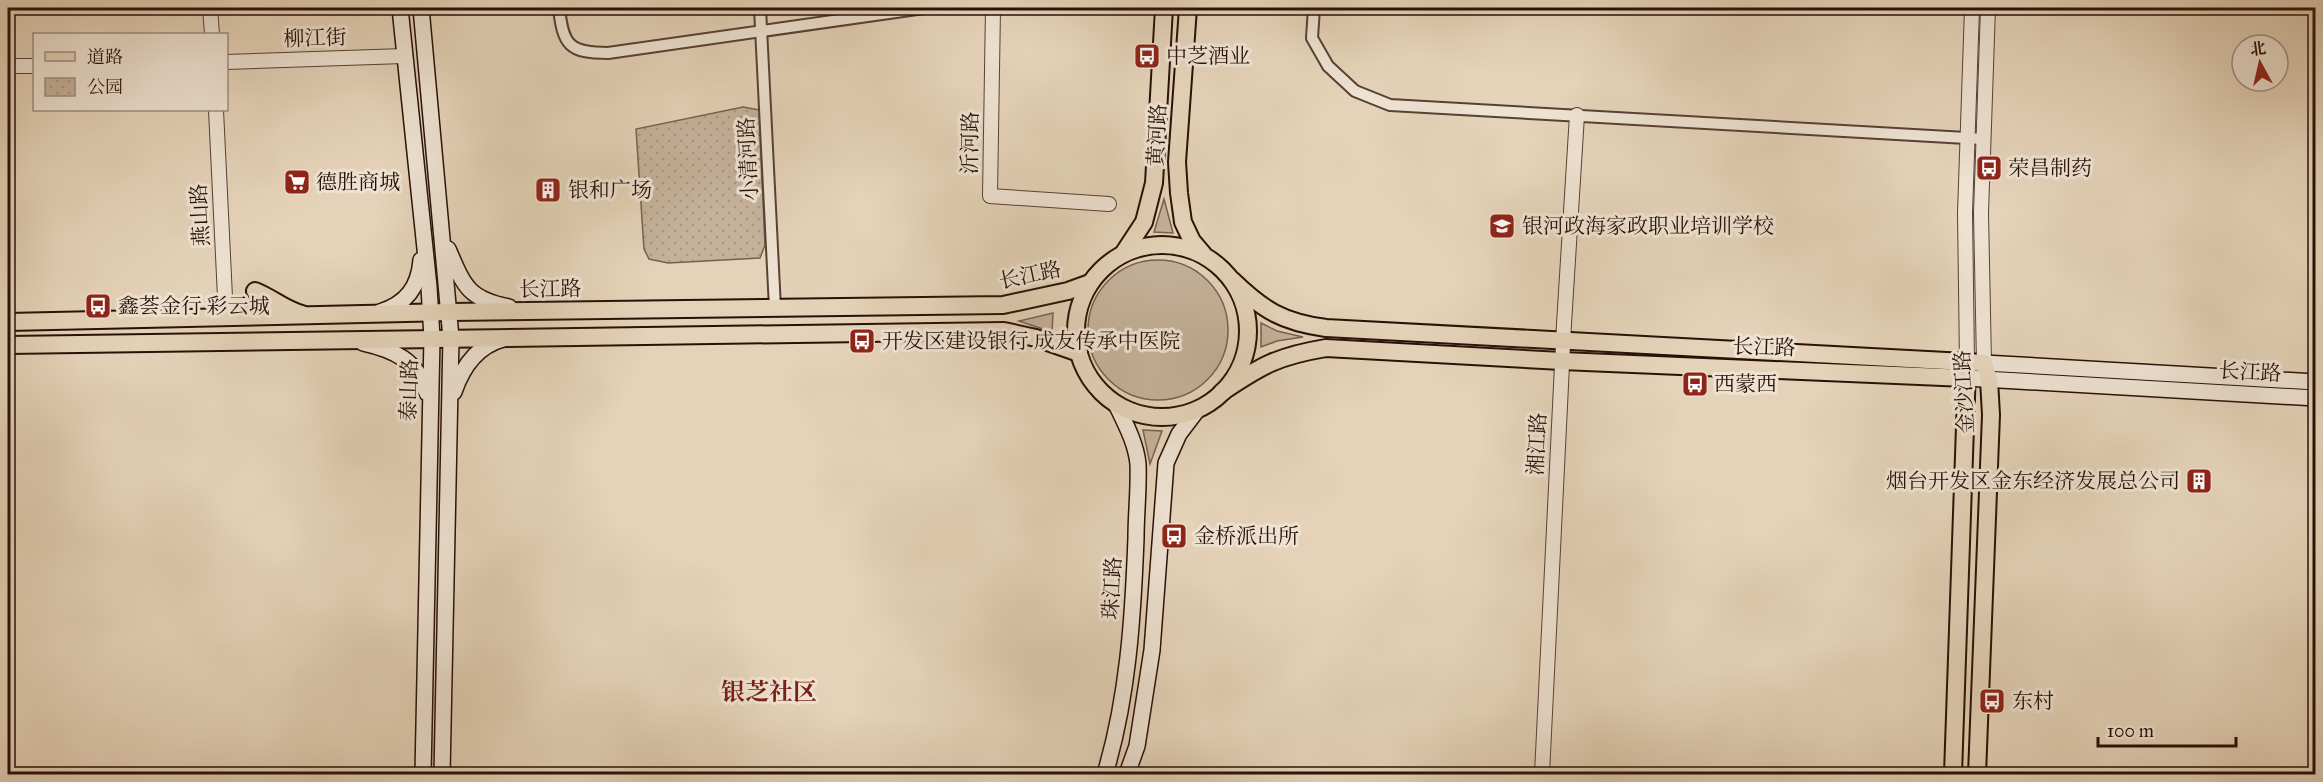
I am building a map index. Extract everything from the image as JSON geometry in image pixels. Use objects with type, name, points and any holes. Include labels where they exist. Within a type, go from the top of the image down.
[{"type":"main road","name":"泰山路","points":[[400,8],[432,338],[423,774]]},
{"type":"main road","name":"泰山路","points":[[421,8],[451,338],[442,774]]},
{"type":"main road","name":"黄河路","points":[[1123,254],[1144,222],[1154,183],[1164,8]]},
{"type":"main road","name":"黄河路","points":[[1188,8],[1177,162],[1179,193],[1183,222],[1192,241],[1206,257]]},
{"type":"main road","points":[[442,234],[469,291],[491,303],[538,312]]},
{"type":"main road","points":[[371,314],[398,306],[410,294],[421,265],[423,236]]},
{"type":"main road","points":[[1163,245],[1182,247],[1206,257],[1219,266],[1232,280],[1241,296],[1247,315],[1248,330],[1243,359],[1235,376],[1222,392],[1198,409],[1181,415],[1151,416],[1116,404],[1092,381],[1078,353],[1076,332],[1078,311],[1090,283],[1111,262],[1123,254],[1140,248],[1163,245]]},
{"type":"main road","name":"长江路","points":[[1232,280],[1254,301],[1284,319],[1304,325],[1972,368]]},
{"type":"main road","name":"长江路","points":[[8,322],[450,312],[1003,305],[1068,291],[1090,283]]},
{"type":"main road","points":[[255,291],[269,296],[296,312],[312,316]]},
{"type":"main road","points":[[8,345],[1004,331],[1036,338],[1078,353]]},
{"type":"main road","points":[[450,403],[462,371],[472,358],[486,346],[513,337]]},
{"type":"main road","points":[[351,340],[394,352],[410,361],[420,374],[430,403]]},
{"type":"main road","name":"长江路","points":[[1222,392],[1266,363],[1288,355],[1326,348],[1562,361],[1972,368],[2316,382]]},
{"type":"main road","name":"金沙江路","points":[[1972,368],[1989,380],[1990,415],[1977,774]]},
{"type":"main road","name":"金沙江路","points":[[1953,774],[1972,368]]},
{"type":"main road","name":"长江路","points":[[1989,380],[2316,398]]},
{"type":"main road","name":"珠江路","points":[[1105,774],[1116,739],[1124,699],[1135,577],[1138,463],[1131,436],[1116,404]]},
{"type":"main road","points":[[1127,774],[1137,746],[1152,650],[1166,463],[1179,434],[1198,409]]},
{"type":"street","points":[[210,8],[212,33]]},
{"type":"street","points":[[559,8],[563,36],[569,46],[585,53],[608,52],[924,8]]},
{"type":"street","name":"小清河路","points":[[760,8],[775,308]]},
{"type":"street","name":"沂河路","points":[[993,8],[990,196],[1109,204]]},
{"type":"street","points":[[1314,8],[1312,38],[1328,66],[1355,91],[1390,105],[1984,138]]},
{"type":"street","name":"金沙江路","points":[[1972,8],[1965,213],[1972,368]]},
{"type":"street","name":"金沙江路","points":[[1972,368],[1981,213],[1988,8]]},
{"type":"street","name":"柳江街","points":[[228,62],[404,56]]},
{"type":"street","points":[[8,66],[33,66]]},
{"type":"street","name":"燕山路","points":[[216,111],[226,318]]},
{"type":"street","name":"湘江路","points":[[1542,774],[1563,341],[1577,115]]},
{"type":"green space","points":[[743,107],[759,110],[765,245],[760,258],[668,263],[649,259],[644,249],[636,129]]},
{"type":"green space","points":[[1164,199],[1173,233],[1154,232]]},
{"type":"green space","points":[[1158,260],[1185,265],[1208,280],[1223,303],[1228,330],[1223,357],[1208,380],[1185,395],[1158,400],[1131,395],[1108,380],[1093,357],[1088,330],[1093,303],[1108,280],[1131,265]]},
{"type":"green space","points":[[1053,313],[1052,332],[1019,321]]},
{"type":"green space","points":[[1261,323],[1277,331],[1303,337],[1277,341],[1261,347]]},
{"type":"green space","points":[[1143,430],[1162,431],[1150,464]]},
{"type":"place","name":"中芝酒业","points":[[1147,56]]},
{"type":"place","name":"荣昌制药","points":[[1989,168]]},
{"type":"place","name":"德胜商城","points":[[297,182]]},
{"type":"place","name":"银和广场","points":[[548,190]]},
{"type":"place","name":"银河政海家政职业培训学校","points":[[1502,226]]},
{"type":"place","name":"鑫荟金行 彩云城","points":[[98,306]]},
{"type":"place","name":"开发区建设银行 成友传承中医院","points":[[862,341]]},
{"type":"place","name":"西蒙西","points":[[1695,384]]},
{"type":"place","name":"烟台开发区金东经济发展总公司","points":[[2199,481]]},
{"type":"place","name":"金桥派出所","points":[[1174,536]]},
{"type":"place","name":"东村","points":[[1992,701]]},
{"type":"district","name":"银芝社区","points":[[769,692]]}]
